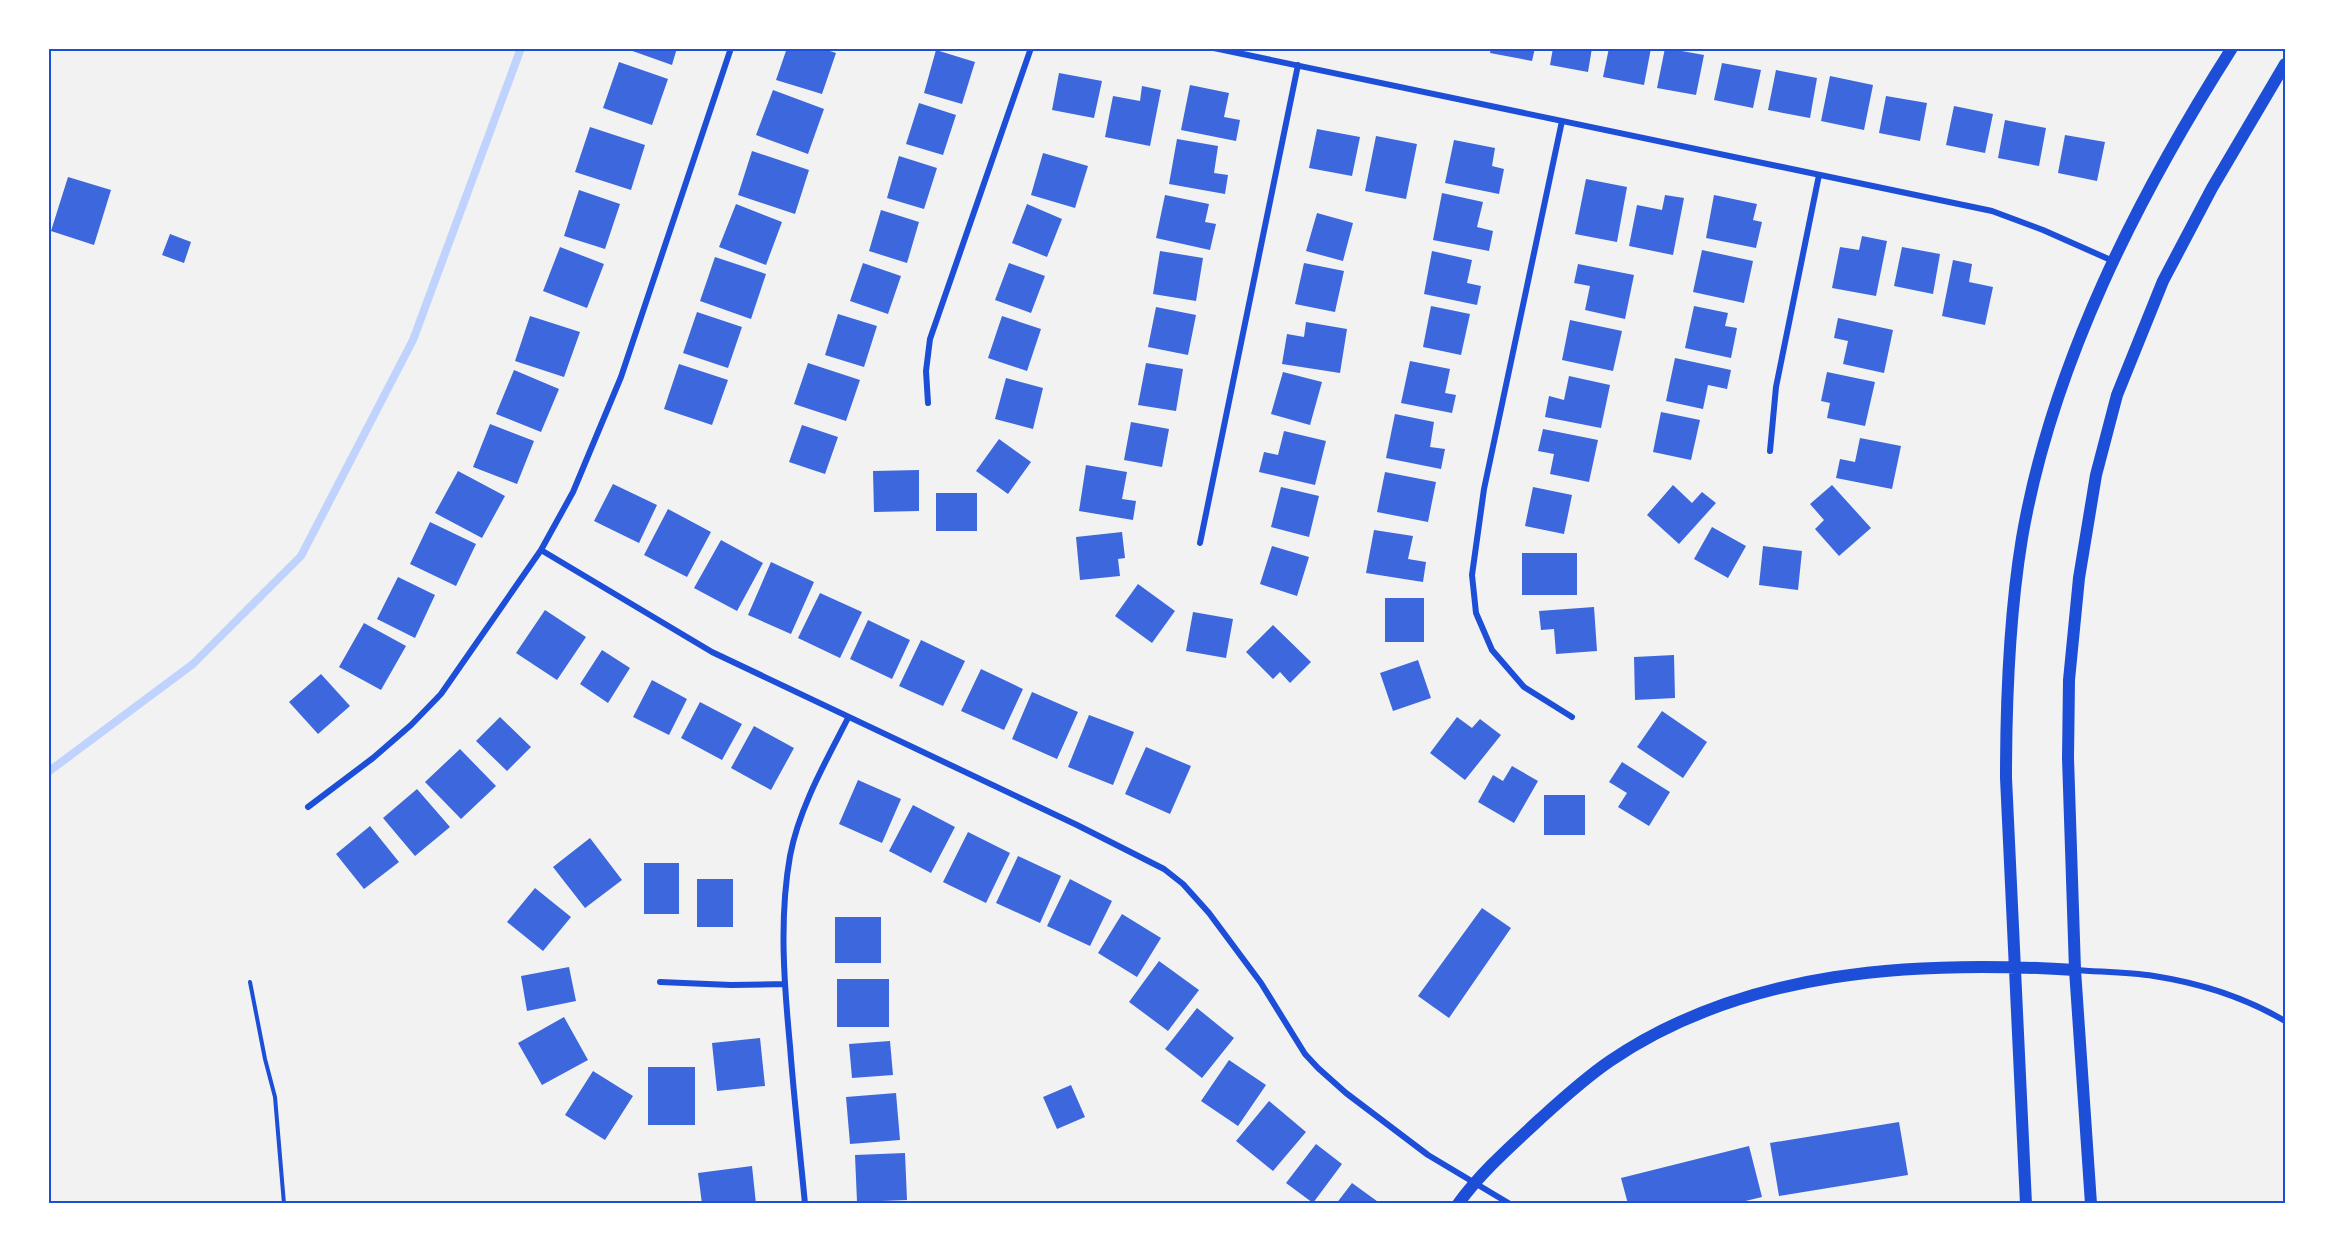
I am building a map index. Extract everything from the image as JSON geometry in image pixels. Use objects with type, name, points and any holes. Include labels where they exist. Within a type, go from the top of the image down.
[{"type":"main road","points":[[2026,1204],[2006,778],[2006,719],[2011,624],[2022,538],[2038,463],[2055,408],[2075,352],[2114,261],[2159,173],[2232,48]]},
{"type":"main road","points":[[2091,1204],[2075,970],[2068,758],[2069,680],[2079,578],[2096,475],[2117,395],[2163,281],[2285,64]]},
{"type":"main road","points":[[1458,1204],[1473,1182],[1571,1091],[1609,1061],[1643,1040],[1690,1017],[1740,998],[1830,977],[1886,971],[2015,966],[2075,970]]},
{"type":"street","points":[[308,807],[373,758],[411,725],[441,694],[541,550],[573,492],[621,377],[731,48]]},
{"type":"street","points":[[928,403],[926,370],[930,339],[1030,48]]},
{"type":"street","points":[[1214,48],[1992,211],[2114,261]]},
{"type":"street","points":[[1200,543],[1298,65]]},
{"type":"street","points":[[1562,121],[1484,489],[1472,575],[1476,613],[1492,650],[1524,687],[1572,717]]},
{"type":"street","points":[[1770,451],[1776,387],[1819,175]]},
{"type":"street","points":[[541,550],[712,652],[1077,825],[1164,869],[1183,884],[1209,913],[1261,983],[1287,1029],[1311,1061],[1346,1093],[1428,1155],[1510,1204]]},
{"type":"street","points":[[805,1204],[784,984],[784,899],[790,854],[800,822],[827,757],[848,718]]},
{"type":"street","points":[[2075,970],[2154,976],[2221,992],[2285,1021]]},
{"type":"street","points":[[660,982],[731,985],[784,984]]},
{"type":"path","points":[[250,982],[274,1096],[284,1204]]},
{"type":"building","points":[[624,48],[677,48],[672,65]]},
{"type":"building","points":[[787,48],[821,48],[836,53],[822,94],[776,80]]},
{"type":"building","points":[[1491,48],[1535,48],[1532,61],[1490,53]]},
{"type":"building","points":[[1553,48],[1592,48],[1588,72],[1550,65]]},
{"type":"building","points":[[1609,48],[1651,48],[1644,85],[1603,77]]},
{"type":"building","points":[[1665,48],[1704,55],[1696,95],[1657,88]]},
{"type":"building","points":[[936,50],[975,62],[962,104],[924,93]]},
{"type":"building","points":[[619,62],[668,79],[652,125],[603,108]]},
{"type":"building","points":[[1722,63],[1761,70],[1753,108],[1714,100]]},
{"type":"building","points":[[1776,70],[1817,78],[1810,118],[1768,110]]},
{"type":"building","points":[[1059,73],[1102,81],[1094,118],[1052,110]]},
{"type":"building","points":[[1830,76],[1873,85],[1864,130],[1821,121]]},
{"type":"building","points":[[1190,85],[1229,93],[1224,117],[1240,120],[1236,141],[1181,130]]},
{"type":"building","points":[[1142,86],[1161,90],[1150,146],[1105,137],[1113,96],[1140,101]]},
{"type":"building","points":[[773,90],[824,109],[808,154],[756,135]]},
{"type":"building","points":[[1886,96],[1927,103],[1920,141],[1879,133]]},
{"type":"building","points":[[919,103],[956,115],[943,155],[906,144]]},
{"type":"building","points":[[1954,106],[1993,114],[1985,153],[1946,145]]},
{"type":"building","points":[[2005,120],[2046,128],[2039,166],[1998,158]]},
{"type":"building","points":[[590,127],[645,145],[631,190],[575,172]]},
{"type":"building","points":[[1317,129],[1360,137],[1352,176],[1309,168]]},
{"type":"building","points":[[2065,135],[2105,142],[2097,181],[2058,173]]},
{"type":"building","points":[[1376,136],[1417,144],[1406,199],[1365,191]]},
{"type":"building","points":[[1177,139],[1218,146],[1214,173],[1228,175],[1225,194],[1169,184]]},
{"type":"building","points":[[1454,140],[1495,148],[1492,166],[1504,169],[1499,194],[1445,183]]},
{"type":"building","points":[[752,151],[809,170],[795,214],[738,195]]},
{"type":"building","points":[[1043,153],[1088,166],[1075,208],[1031,195]]},
{"type":"building","points":[[899,156],[937,168],[924,209],[887,198]]},
{"type":"building","points":[[68,177],[111,190],[94,245],[51,231]]},
{"type":"building","points":[[1586,179],[1627,187],[1617,242],[1575,234]]},
{"type":"building","points":[[579,190],[620,204],[605,249],[564,236]]},
{"type":"building","points":[[1442,193],[1483,202],[1477,227],[1493,231],[1489,251],[1433,240]]},
{"type":"building","points":[[1165,195],[1209,204],[1205,222],[1216,224],[1210,250],[1156,238]]},
{"type":"building","points":[[1665,195],[1684,198],[1673,255],[1629,246],[1637,205],[1662,210]]},
{"type":"building","points":[[1714,195],[1757,204],[1753,220],[1762,222],[1756,248],[1706,238]]},
{"type":"building","points":[[736,204],[782,222],[766,265],[719,247]]},
{"type":"building","points":[[1027,204],[1062,219],[1047,257],[1012,243]]},
{"type":"building","points":[[881,210],[919,222],[907,263],[869,251]]},
{"type":"building","points":[[1317,213],[1353,223],[1343,261],[1306,251]]},
{"type":"building","points":[[170,234],[191,242],[184,263],[162,255]]},
{"type":"building","points":[[1862,236],[1887,241],[1876,296],[1832,288],[1840,247],[1859,250]]},
{"type":"building","points":[[560,247],[604,264],[587,308],[543,291]]},
{"type":"building","points":[[1902,247],[1940,254],[1933,294],[1894,286]]},
{"type":"building","points":[[1702,250],[1753,261],[1744,303],[1693,292]]},
{"type":"building","points":[[1160,251],[1203,258],[1196,301],[1153,294]]},
{"type":"building","points":[[1432,251],[1472,260],[1467,283],[1481,286],[1477,305],[1424,294]]},
{"type":"building","points":[[715,257],[766,274],[751,319],[700,301]]},
{"type":"building","points":[[1953,260],[1972,264],[1969,282],[1993,287],[1985,325],[1942,316]]},
{"type":"building","points":[[863,263],[901,276],[888,314],[850,301]]},
{"type":"building","points":[[1009,263],[1045,276],[1031,313],[995,300]]},
{"type":"building","points":[[1304,263],[1344,271],[1335,312],[1295,304]]},
{"type":"building","points":[[1578,264],[1634,275],[1625,319],[1585,310],[1590,286],[1574,283]]},
{"type":"building","points":[[1431,306],[1470,314],[1461,355],[1423,347]]},
{"type":"building","points":[[1694,306],[1728,313],[1725,326],[1737,328],[1731,358],[1685,348]]},
{"type":"building","points":[[1156,307],[1196,315],[1188,355],[1148,347]]},
{"type":"building","points":[[697,312],[742,327],[728,368],[683,353]]},
{"type":"building","points":[[838,314],[877,326],[864,367],[825,355]]},
{"type":"building","points":[[530,316],[580,332],[564,377],[515,361]]},
{"type":"building","points":[[1002,316],[1041,329],[1027,371],[988,358]]},
{"type":"building","points":[[1838,318],[1893,330],[1884,373],[1843,364],[1848,341],[1834,338]]},
{"type":"building","points":[[1570,320],[1622,331],[1613,371],[1562,360]]},
{"type":"building","points":[[1306,322],[1347,329],[1340,373],[1282,364],[1287,334],[1304,337]]},
{"type":"building","points":[[1675,358],[1731,370],[1727,389],[1708,385],[1703,409],[1666,401]]},
{"type":"building","points":[[1410,361],[1450,369],[1445,393],[1456,395],[1452,413],[1401,403]]},
{"type":"building","points":[[808,363],[860,380],[846,421],[794,404]]},
{"type":"building","points":[[1146,363],[1183,369],[1176,411],[1138,405]]},
{"type":"building","points":[[679,364],[728,380],[712,425],[664,409]]},
{"type":"building","points":[[514,370],[559,389],[541,432],[496,414]]},
{"type":"building","points":[[1283,372],[1322,382],[1310,425],[1271,414]]},
{"type":"building","points":[[1827,372],[1875,382],[1865,426],[1827,418],[1830,403],[1821,401]]},
{"type":"building","points":[[1569,376],[1610,385],[1601,428],[1545,417],[1549,396],[1564,400]]},
{"type":"building","points":[[1006,378],[1043,388],[1033,429],[995,419]]},
{"type":"building","points":[[1661,412],[1700,420],[1691,460],[1653,452]]},
{"type":"building","points":[[1395,414],[1434,422],[1430,447],[1445,449],[1441,469],[1386,458]]},
{"type":"building","points":[[1131,422],[1169,429],[1162,467],[1124,460]]},
{"type":"building","points":[[490,424],[534,441],[517,484],[473,467]]},
{"type":"building","points":[[802,425],[838,437],[825,474],[789,462]]},
{"type":"building","points":[[1543,429],[1598,440],[1589,482],[1550,474],[1554,454],[1538,451]]},
{"type":"building","points":[[1284,431],[1326,441],[1315,485],[1259,472],[1264,452],[1278,455]]},
{"type":"building","points":[[1860,438],[1901,446],[1892,489],[1836,478],[1840,459],[1855,462]]},
{"type":"building","points":[[999,439],[1031,462],[1008,494],[976,471]]},
{"type":"building","points":[[1086,465],[1127,472],[1122,499],[1136,501],[1133,520],[1079,511]]},
{"type":"building","points":[[919,470],[919,511],[874,512],[873,471]]},
{"type":"building","points":[[458,471],[505,496],[482,538],[435,513]]},
{"type":"building","points":[[1385,472],[1436,482],[1428,522],[1377,512]]},
{"type":"building","points":[[613,484],[657,505],[639,543],[594,521]]},
{"type":"building","points":[[1673,485],[1692,503],[1702,492],[1716,503],[1679,544],[1647,515]]},
{"type":"building","points":[[1832,485],[1871,528],[1839,556],[1815,529],[1824,520],[1810,504]]},
{"type":"building","points":[[1281,487],[1319,496],[1309,537],[1271,527]]},
{"type":"building","points":[[1533,487],[1572,495],[1564,534],[1525,526]]},
{"type":"building","points":[[936,493],[977,493],[977,531],[936,531]]},
{"type":"building","points":[[668,509],[711,532],[687,577],[644,555]]},
{"type":"building","points":[[430,522],[476,544],[456,586],[410,564]]},
{"type":"building","points":[[1712,527],[1746,546],[1728,578],[1694,559]]},
{"type":"building","points":[[1374,530],[1413,536],[1408,559],[1426,562],[1423,582],[1366,573]]},
{"type":"building","points":[[1122,532],[1125,558],[1118,559],[1120,576],[1080,580],[1076,537]]},
{"type":"building","points":[[721,540],[763,563],[737,611],[694,588]]},
{"type":"building","points":[[1272,546],[1309,557],[1297,596],[1260,584]]},
{"type":"building","points":[[1763,546],[1802,551],[1798,590],[1759,585]]},
{"type":"building","points":[[1522,553],[1577,553],[1577,595],[1522,595]]},
{"type":"building","points":[[771,562],[814,582],[791,634],[748,615]]},
{"type":"building","points":[[398,577],[435,595],[415,638],[377,619]]},
{"type":"building","points":[[1138,584],[1175,611],[1152,643],[1115,616]]},
{"type":"building","points":[[820,593],[862,612],[840,658],[798,638]]},
{"type":"building","points":[[1385,598],[1424,598],[1424,642],[1385,642]]},
{"type":"building","points":[[1594,607],[1597,651],[1556,654],[1554,629],[1541,630],[1539,611]]},
{"type":"building","points":[[545,610],[586,637],[557,680],[516,653]]},
{"type":"building","points":[[1193,612],[1233,619],[1226,658],[1186,651]]},
{"type":"building","points":[[868,620],[910,640],[892,679],[850,659]]},
{"type":"building","points":[[364,623],[406,646],[381,690],[339,667]]},
{"type":"building","points":[[1273,625],[1311,662],[1290,683],[1280,672],[1273,679],[1246,652]]},
{"type":"building","points":[[921,640],[965,661],[943,706],[899,686]]},
{"type":"building","points":[[602,650],[630,668],[608,703],[580,684]]},
{"type":"building","points":[[1674,655],[1675,698],[1635,700],[1634,657]]},
{"type":"building","points":[[1418,660],[1431,698],[1393,711],[1380,673]]},
{"type":"building","points":[[981,669],[1023,689],[1004,730],[961,711]]},
{"type":"building","points":[[321,674],[350,706],[318,734],[289,702]]},
{"type":"building","points":[[652,680],[687,699],[669,735],[633,717]]},
{"type":"building","points":[[1032,692],[1078,712],[1057,759],[1012,739]]},
{"type":"building","points":[[700,702],[742,724],[722,760],[681,738]]},
{"type":"building","points":[[1662,711],[1707,742],[1683,778],[1637,747]]},
{"type":"building","points":[[1089,715],[1134,732],[1113,785],[1068,767]]},
{"type":"building","points":[[500,717],[531,747],[507,771],[476,741]]},
{"type":"building","points":[[1457,717],[1472,728],[1480,719],[1501,735],[1465,780],[1430,753]]},
{"type":"building","points":[[754,726],[794,748],[771,790],[731,768]]},
{"type":"building","points":[[1146,747],[1191,766],[1170,814],[1125,794]]},
{"type":"building","points":[[460,749],[496,786],[461,819],[425,782]]},
{"type":"building","points":[[1622,762],[1670,792],[1649,826],[1618,807],[1627,793],[1609,782]]},
{"type":"building","points":[[1512,766],[1538,781],[1514,823],[1478,802],[1493,775],[1503,781]]},
{"type":"building","points":[[858,780],[901,799],[882,843],[839,824]]},
{"type":"building","points":[[417,789],[450,827],[415,856],[383,818]]},
{"type":"building","points":[[1544,795],[1585,795],[1585,835],[1544,835]]},
{"type":"building","points":[[913,805],[955,827],[931,873],[889,851]]},
{"type":"building","points":[[370,826],[399,862],[364,889],[336,854]]},
{"type":"building","points":[[968,832],[1010,853],[986,903],[943,882]]},
{"type":"building","points":[[590,838],[622,880],[585,908],[553,867]]},
{"type":"building","points":[[1018,856],[1061,876],[1040,923],[996,903]]},
{"type":"building","points":[[644,863],[679,863],[679,914],[644,914]]},
{"type":"building","points":[[697,879],[733,879],[733,927],[697,927]]},
{"type":"building","points":[[1070,879],[1112,901],[1090,946],[1047,926]]},
{"type":"building","points":[[535,888],[571,917],[543,951],[507,922]]},
{"type":"building","points":[[1482,908],[1511,928],[1449,1018],[1418,996]]},
{"type":"building","points":[[1122,914],[1161,938],[1137,977],[1098,953]]},
{"type":"building","points":[[835,917],[881,917],[881,963],[835,963]]},
{"type":"building","points":[[1159,961],[1199,990],[1168,1031],[1129,1002]]},
{"type":"building","points":[[569,967],[576,1001],[527,1011],[521,976]]},
{"type":"building","points":[[837,979],[889,979],[889,1027],[837,1027]]},
{"type":"building","points":[[1197,1008],[1234,1038],[1202,1078],[1165,1049]]},
{"type":"building","points":[[564,1017],[588,1060],[542,1085],[518,1043]]},
{"type":"building","points":[[760,1038],[765,1086],[717,1091],[712,1043]]},
{"type":"building","points":[[890,1041],[893,1075],[852,1078],[849,1044]]},
{"type":"building","points":[[1229,1060],[1266,1085],[1238,1126],[1201,1101]]},
{"type":"building","points":[[648,1067],[695,1067],[695,1125],[648,1125]]},
{"type":"building","points":[[593,1071],[633,1096],[605,1140],[565,1115]]},
{"type":"building","points":[[1071,1085],[1085,1117],[1057,1129],[1043,1097]]},
{"type":"building","points":[[896,1093],[900,1140],[850,1144],[846,1097]]},
{"type":"building","points":[[1269,1101],[1306,1132],[1273,1171],[1236,1141]]},
{"type":"building","points":[[1899,1122],[1908,1175],[1779,1196],[1770,1143]]},
{"type":"building","points":[[1316,1144],[1342,1164],[1313,1203],[1286,1183]]},
{"type":"building","points":[[1749,1146],[1762,1197],[1733,1204],[1628,1204],[1621,1178]]},
{"type":"building","points":[[905,1153],[907,1200],[857,1202],[855,1155]]},
{"type":"building","points":[[752,1166],[756,1204],[702,1204],[698,1173]]},
{"type":"building","points":[[1352,1183],[1381,1204],[1336,1204]]},
{"type":"waterway","points":[[48,772],[193,664],[301,556],[413,340],[521,48]]}]
